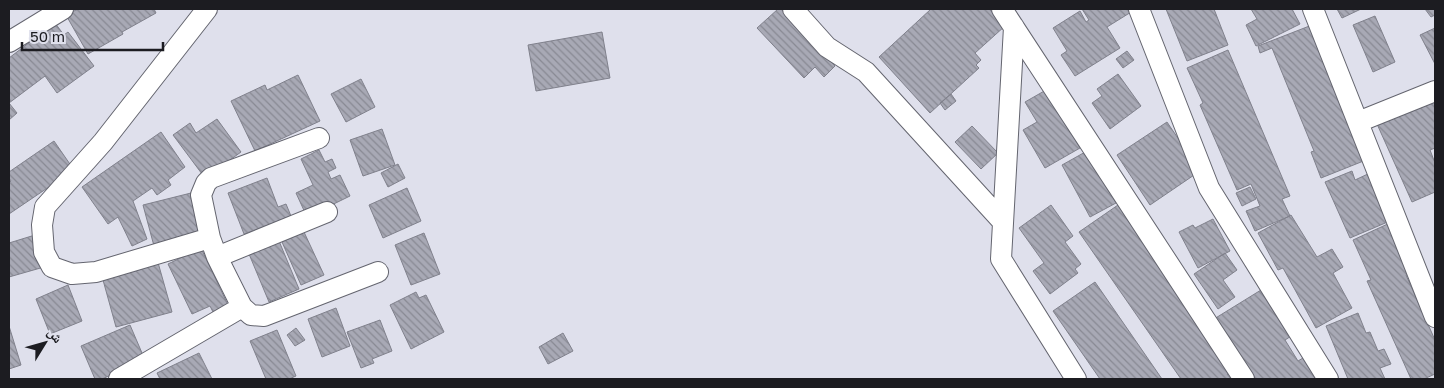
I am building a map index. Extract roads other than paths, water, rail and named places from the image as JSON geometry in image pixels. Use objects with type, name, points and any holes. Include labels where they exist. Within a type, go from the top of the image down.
[{"type":"street","points":[[9,42],[63,9]]},
{"type":"street","points":[[207,9],[103,142],[45,207],[42,225],[44,252],[52,267],[72,274],[96,272],[210,238]]},
{"type":"street","points":[[793,9],[827,47],[866,72],[1003,222]]},
{"type":"street","points":[[1002,9],[1244,379]]},
{"type":"street","points":[[1139,9],[1209,188],[1328,379]]},
{"type":"street","points":[[1312,9],[1435,317]]},
{"type":"street","points":[[1014,27],[1001,259],[1076,379]]},
{"type":"street","points":[[1358,122],[1435,91]]},
{"type":"street","points":[[319,138],[211,178],[206,183],[201,195],[216,257],[242,308],[251,315],[264,316],[378,272]]},
{"type":"street","points":[[216,257],[328,212]]},
{"type":"street","points":[[119,379],[242,308]]}]
